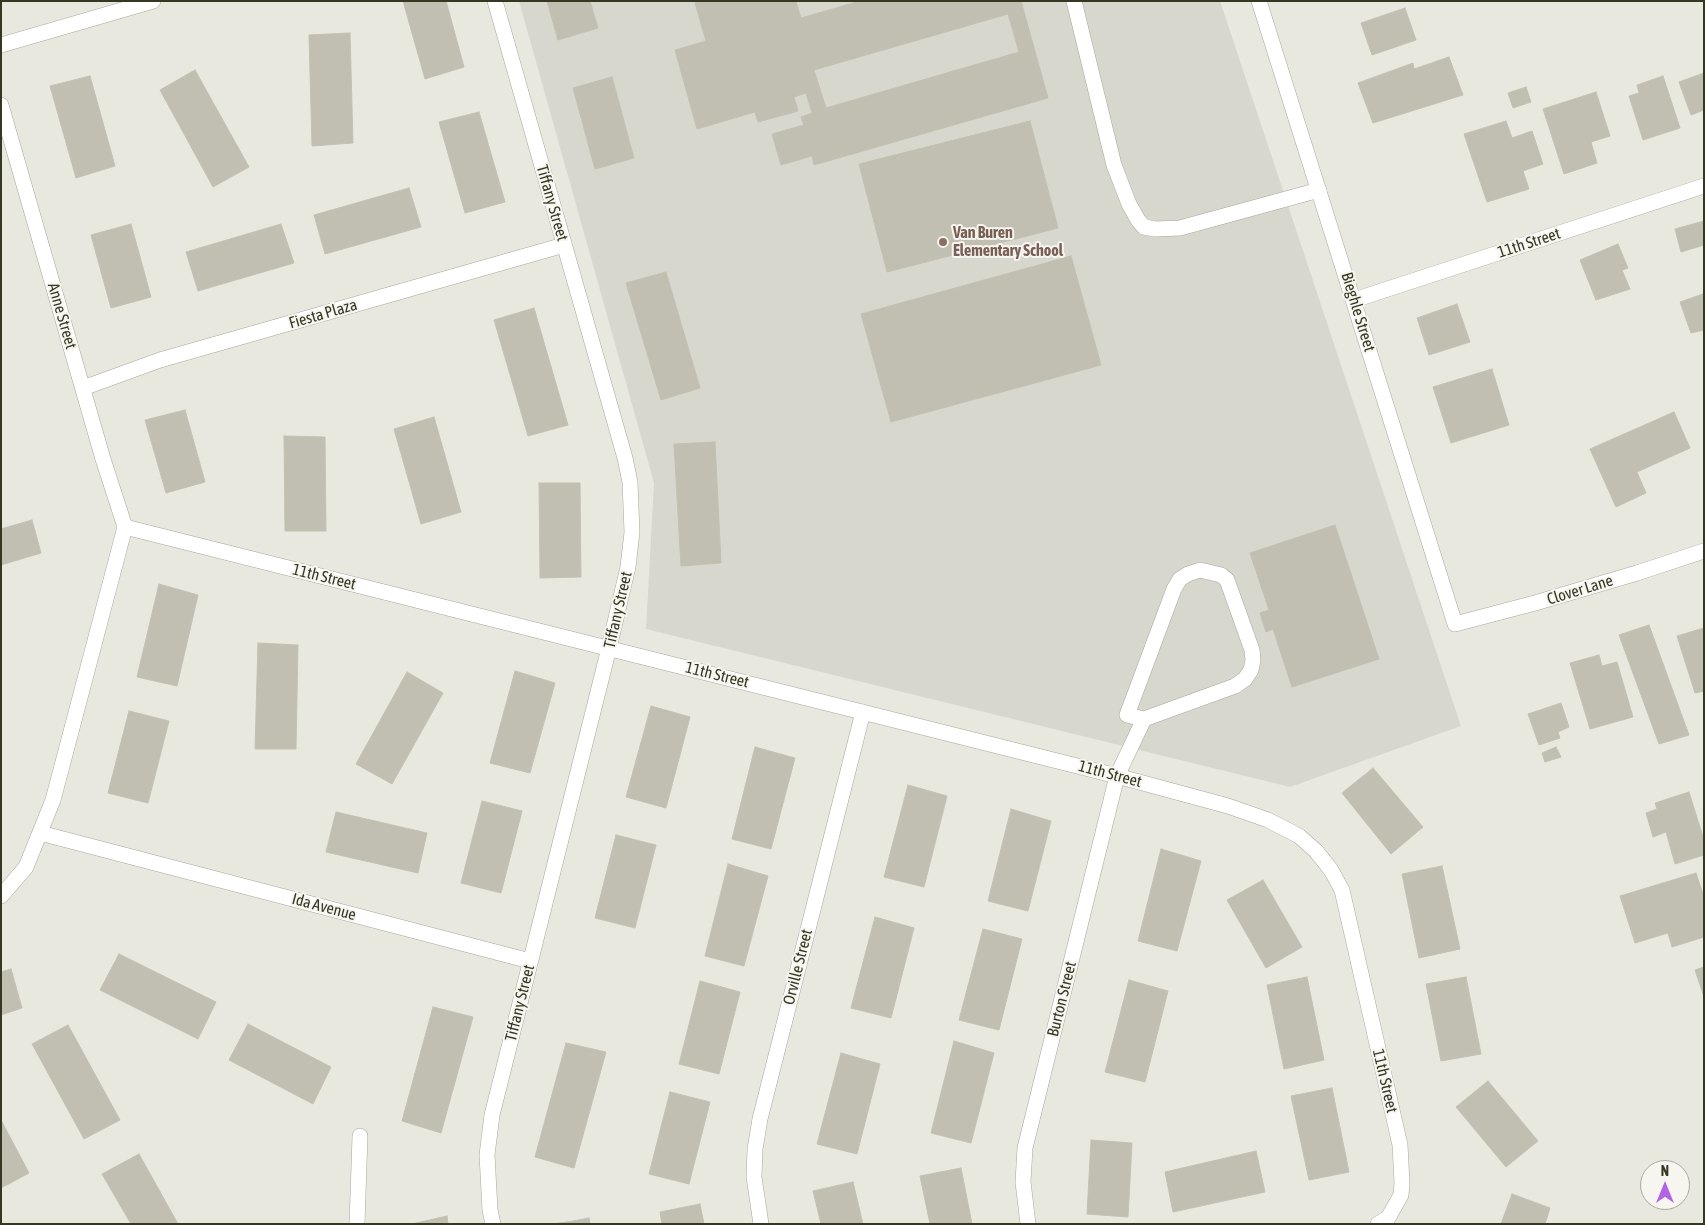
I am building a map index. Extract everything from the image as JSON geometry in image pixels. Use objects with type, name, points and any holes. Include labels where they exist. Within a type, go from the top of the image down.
[{"type":"street","points":[[1,45],[153,1]]},
{"type":"street","name":"Tiffany Street","points":[[493,1224],[490,1210],[487,1155],[492,1115],[609,648],[628,567],[632,532],[630,482],[625,458],[495,1]]},
{"type":"street","points":[[1074,1],[1114,165],[1129,204],[1144,227],[1154,230],[1180,228],[1319,190]]},
{"type":"street","name":"Bieghle Street","points":[[1259,1],[1455,624]]},
{"type":"street","name":"Anne Street","points":[[1,105],[103,459],[125,527]]},
{"type":"street","name":"11th Street","points":[[1354,300],[1704,186]]},
{"type":"street","name":"Fiesta Plaza","points":[[83,388],[160,360],[564,245]]},
{"type":"street","points":[[1,896],[26,867],[53,800],[125,527]]},
{"type":"street","name":"11th Street","points":[[125,527],[1117,776],[1228,806],[1268,820],[1299,836],[1316,851],[1331,870],[1342,890],[1400,1145],[1401,1195],[1394,1211],[1388,1218],[1378,1224]]},
{"type":"street","name":"Clover Lane","points":[[1455,624],[1535,603],[1704,551]]},
{"type":"street","points":[[1200,570],[1211,571],[1221,575],[1227,580],[1252,650],[1253,660],[1250,670],[1236,686],[1144,719],[1127,714],[1174,588],[1188,574],[1200,570]]},
{"type":"street","name":"Orville Street","points":[[761,1224],[754,1177],[755,1149],[760,1119],[863,712]]},
{"type":"street","name":"Burton Street","points":[[1028,1224],[1023,1182],[1025,1148],[1117,776],[1144,719]]},
{"type":"street","name":"Ida Avenue","points":[[40,833],[530,961]]},
{"type":"street","points":[[357,1224],[360,1136]]},
{"type":"shaded area","name":"Van Buren Elementary School","points":[[519,1],[1220,1],[1461,726],[1290,787],[646,629],[654,483]]},
{"type":"building","points":[[403,1],[446,1],[464,67],[425,79]]},
{"type":"building","points":[[547,1],[590,1],[598,28],[558,40]]},
{"type":"building","points":[[700,1],[796,1],[801,18],[860,1],[1021,1],[1048,98],[814,165],[812,156],[781,165],[772,134],[804,125],[801,117],[812,113],[806,93],[794,97],[798,111],[758,122],[755,112],[697,129],[675,50],[706,41],[695,3]],"holes":[[[1008,14],[1019,52],[826,108],[814,70]]]},
{"type":"building","points":[[1405,8],[1416,40],[1372,55],[1361,23]]},
{"type":"building","points":[[350,33],[353,143],[312,146],[309,35]]},
{"type":"building","points":[[1449,57],[1463,95],[1373,123],[1358,83],[1413,63],[1414,69]]},
{"type":"building","points":[[195,70],[249,167],[213,187],[160,90]]},
{"type":"building","points":[[1704,73],[1704,110],[1691,115],[1679,82]]},
{"type":"building","points":[[90,76],[115,166],[76,178],[50,86]]},
{"type":"building","points":[[1663,76],[1680,128],[1643,140],[1629,96],[1639,93],[1637,85]]},
{"type":"building","points":[[612,77],[634,158],[595,169],[573,88]]},
{"type":"building","points":[[1526,87],[1531,102],[1513,108],[1508,93]]},
{"type":"building","points":[[1596,92],[1610,136],[1591,142],[1597,163],[1564,174],[1543,109]]},
{"type":"building","points":[[479,112],[505,202],[465,213],[439,122]]},
{"type":"building","points":[[1030,121],[1058,228],[887,272],[859,164]]},
{"type":"building","points":[[1506,121],[1512,138],[1532,131],[1543,164],[1523,171],[1529,189],[1487,202],[1464,134]]},
{"type":"building","points":[[409,188],[421,227],[325,254],[314,215]]},
{"type":"building","points":[[1704,221],[1704,245],[1681,252],[1675,229]]},
{"type":"building","points":[[131,224],[151,297],[111,308],[91,235]]},
{"type":"building","points":[[281,224],[294,263],[198,291],[186,252]]},
{"type":"building","points":[[1618,244],[1628,268],[1622,270],[1630,289],[1596,300],[1580,260]]},
{"type":"building","points":[[1071,256],[1101,365],[891,422],[861,314]]},
{"type":"building","points":[[666,272],[700,388],[661,400],[626,283]]},
{"type":"building","points":[[1703,294],[1704,330],[1691,333],[1680,302]]},
{"type":"building","points":[[1457,304],[1470,342],[1429,355],[1417,318]]},
{"type":"building","points":[[534,308],[568,425],[528,436],[494,320]]},
{"type":"building","points":[[1492,369],[1509,425],[1451,443],[1433,387]]},
{"type":"building","points":[[185,410],[205,482],[166,493],[145,420]]},
{"type":"building","points":[[1674,412],[1690,448],[1637,472],[1646,493],[1616,507],[1590,449]]},
{"type":"building","points":[[434,417],[461,512],[421,524],[394,429]]},
{"type":"building","points":[[284,436],[325,437],[326,531],[285,531]]},
{"type":"building","points":[[715,442],[721,563],[681,566],[674,444]]},
{"type":"building","points":[[539,483],[580,483],[581,577],[540,578]]},
{"type":"building","points":[[32,520],[41,553],[1,565],[1,529]]},
{"type":"building","points":[[1335,525],[1379,659],[1292,687],[1273,629],[1266,632],[1260,613],[1269,610],[1250,553]]},
{"type":"building","points":[[159,584],[198,595],[177,686],[137,677]]},
{"type":"building","points":[[1649,625],[1689,735],[1659,744],[1619,635]]},
{"type":"building","points":[[1704,628],[1704,691],[1695,693],[1677,636]]},
{"type":"building","points":[[258,643],[298,645],[296,749],[255,749]]},
{"type":"building","points":[[1599,655],[1602,666],[1617,662],[1633,717],[1590,729],[1570,663]]},
{"type":"building","points":[[515,671],[555,683],[530,773],[490,763]]},
{"type":"building","points":[[407,672],[443,693],[392,784],[356,764]]},
{"type":"building","points":[[1561,703],[1569,727],[1558,732],[1560,738],[1539,745],[1528,714]]},
{"type":"building","points":[[651,706],[690,717],[666,808],[626,797]]},
{"type":"building","points":[[129,711],[169,721],[148,803],[108,793]]},
{"type":"building","points":[[755,747],[795,758],[771,849],[732,839]]},
{"type":"building","points":[[1556,747],[1561,757],[1545,762],[1542,753]]},
{"type":"building","points":[[1373,768],[1423,827],[1391,854],[1342,793]]},
{"type":"building","points":[[908,785],[947,796],[924,887],[884,877]]},
{"type":"building","points":[[1689,792],[1704,840],[1704,855],[1675,864],[1666,832],[1653,837],[1646,813],[1657,809],[1655,803]]},
{"type":"building","points":[[482,801],[522,811],[501,893],[461,883]]},
{"type":"building","points":[[1011,809],[1051,821],[1028,911],[988,901]]},
{"type":"building","points":[[336,812],[427,833],[418,873],[326,852]]},
{"type":"building","points":[[616,835],[656,845],[635,928],[595,918]]},
{"type":"building","points":[[1161,849],[1201,861],[1177,951],[1138,941]]},
{"type":"building","points":[[728,864],[768,876],[744,966],[705,956]]},
{"type":"building","points":[[1442,866],[1460,949],[1419,958],[1402,874]]},
{"type":"building","points":[[1696,873],[1704,897],[1704,937],[1672,947],[1668,933],[1635,943],[1620,896]]},
{"type":"building","points":[[1263,880],[1302,947],[1266,968],[1227,900]]},
{"type":"building","points":[[875,917],[914,928],[891,1018],[851,1008]]},
{"type":"building","points":[[983,929],[1022,939],[999,1030],[959,1020]]},
{"type":"building","points":[[119,954],[216,1002],[198,1039],[100,990]]},
{"type":"building","points":[[1704,967],[1704,997],[1695,970]]},
{"type":"building","points":[[11,969],[22,1008],[1,1015],[1,972]]},
{"type":"building","points":[[1307,977],[1324,1060],[1284,1069],[1267,985]]},
{"type":"building","points":[[1466,977],[1481,1054],[1441,1061],[1426,984]]},
{"type":"building","points":[[1129,980],[1168,991],[1145,1082],[1105,1072]]},
{"type":"building","points":[[700,981],[740,992],[719,1074],[679,1064]]},
{"type":"building","points":[[433,1007],[473,1017],[441,1133],[402,1121]]},
{"type":"building","points":[[248,1024],[331,1067],[313,1104],[229,1060]]},
{"type":"building","points":[[68,1025],[120,1120],[84,1139],[32,1044]]},
{"type":"building","points":[[954,1041],[994,1053],[971,1143],[931,1133]]},
{"type":"building","points":[[566,1043],[606,1052],[574,1168],[535,1157]]},
{"type":"building","points":[[841,1053],[880,1064],[857,1154],[817,1144]]},
{"type":"building","points":[[1488,1081],[1538,1141],[1506,1167],[1456,1107]]},
{"type":"building","points":[[1332,1088],[1349,1172],[1309,1180],[1291,1096]]},
{"type":"building","points":[[670,1092],[710,1102],[689,1184],[649,1174]]},
{"type":"building","points":[[1,1120],[29,1173],[1,1188]]},
{"type":"building","points":[[1091,1140],[1132,1143],[1128,1217],[1087,1214]]},
{"type":"building","points":[[1256,1151],[1265,1192],[1173,1212],[1165,1172]]},
{"type":"building","points":[[139,1154],[178,1224],[131,1224],[102,1174]]},
{"type":"building","points":[[961,1168],[972,1224],[930,1224],[920,1176]]},
{"type":"building","points":[[853,1182],[863,1224],[821,1224],[813,1191]]},
{"type":"building","points":[[1512,1194],[1550,1208],[1545,1224],[1501,1224]]},
{"type":"building","points":[[700,1204],[704,1224],[662,1224],[660,1212]]},
{"type":"building","points":[[447,1216],[448,1224],[412,1224]]},
{"type":"building","points":[[589,1218],[590,1224],[553,1224],[573,1221]]},
{"type":"place","name":"Van Buren Elementary School","points":[[943,242]]}]
